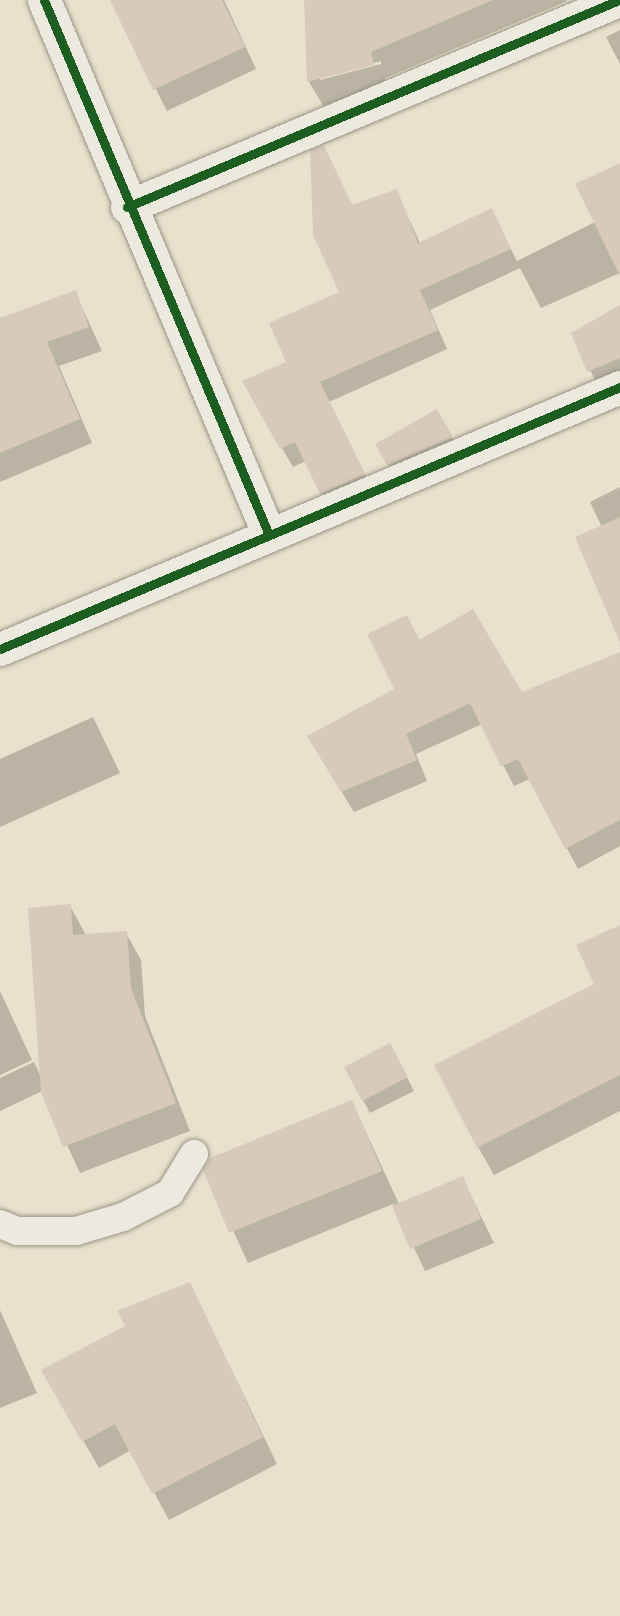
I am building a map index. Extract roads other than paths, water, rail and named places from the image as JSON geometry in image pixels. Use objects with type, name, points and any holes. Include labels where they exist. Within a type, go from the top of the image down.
[{"type":"street","points":[[44,0],[127,207],[269,535]]},
{"type":"street","points":[[127,207],[619,0]]},
{"type":"street","points":[[0,649],[620,387]]},
{"type":"lane","points":[[0,1224],[16,1231],[76,1231],[123,1217],[170,1193],[194,1154]]}]
